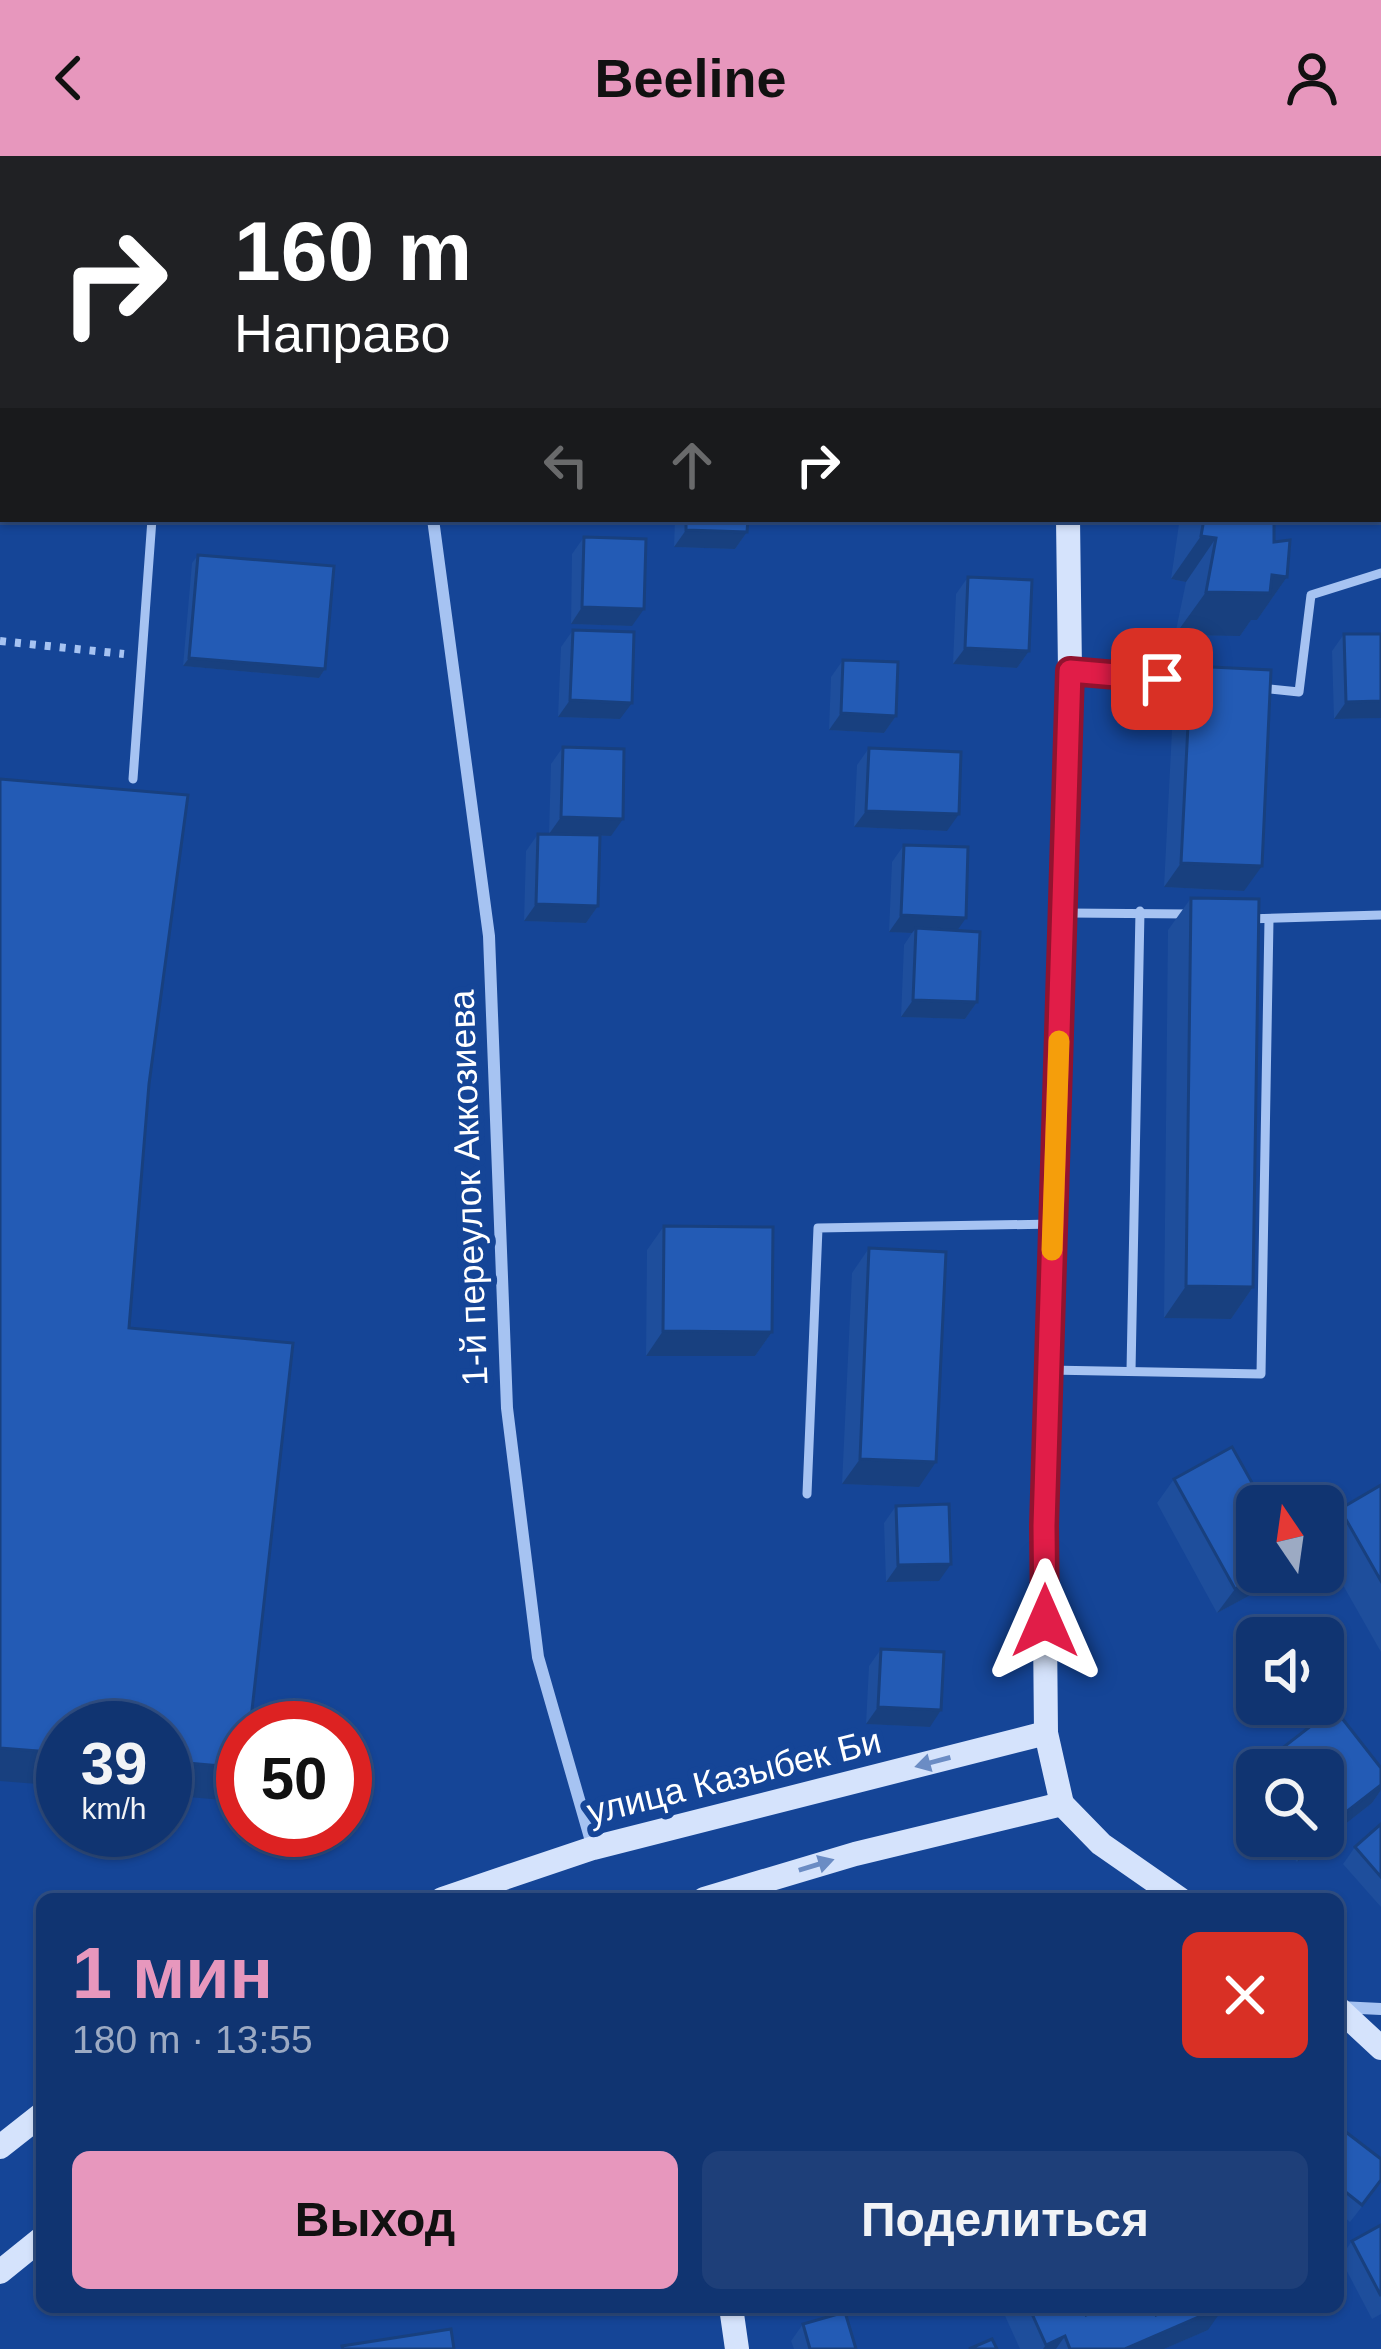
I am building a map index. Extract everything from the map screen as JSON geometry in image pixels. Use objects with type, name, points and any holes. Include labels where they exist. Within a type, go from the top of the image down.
[{"type":"main road","points":[[1068,522],[1070,671],[1044,1526],[1046,1733],[1062,1804],[1100,1844],[1171,1893]]},
{"type":"main road","name":"улица Казыбек Би","points":[[460,1893],[593,1848],[1046,1733]]},
{"type":"main road","points":[[724,1893],[855,1854],[1062,1804]]},
{"type":"main road","points":[[1344,2014],[1381,2048]]},
{"type":"main road","points":[[0,2146],[36,2119]]},
{"type":"main road","points":[[0,2272],[36,2243]]},
{"type":"main road","points":[[731,2313],[737,2349]]},
{"type":"street","name":"1-й переулок Аккозиева","points":[[434,522],[489,936],[512,1453],[538,1658],[593,1848]]},
{"type":"street","points":[[1344,2008],[1381,2008]]},
{"type":"lane","points":[[133,779],[152,522]]},
{"type":"lane","points":[[1253,687],[1299,692],[1311,595],[1381,574]]},
{"type":"lane","points":[[1070,671],[1208,683]]},
{"type":"lane","points":[[1062,913],[1141,911],[1204,916]]},
{"type":"lane","points":[[1131,1371],[1141,911]]},
{"type":"lane","points":[[1226,917],[1381,915]]},
{"type":"lane","points":[[1049,1370],[1261,1374],[1269,920]]},
{"type":"lane","points":[[807,1494],[818,1228],[1053,1225]]},
{"type":"path","points":[[0,641],[142,656]]},
{"type":"building","points":[[686,522],[748,522],[747,532],[686,530]]},
{"type":"building","points":[[1203,522],[1274,522],[1274,542],[1290,540],[1287,577],[1272,575],[1270,593],[1206,592],[1216,538],[1201,536]]},
{"type":"building","points":[[584,537],[646,539],[644,609],[582,607]]},
{"type":"building","points":[[198,555],[334,566],[325,669],[189,658]]},
{"type":"building","points":[[968,577],[1032,580],[1029,651],[965,648]]},
{"type":"building","points":[[573,630],[634,632],[632,703],[570,700]]},
{"type":"building","points":[[1344,634],[1381,634],[1381,701],[1346,702]]},
{"type":"building","points":[[843,660],[898,662],[896,716],[841,713]]},
{"type":"building","points":[[1191,666],[1271,670],[1262,866],[1181,863]]},
{"type":"building","points":[[563,747],[624,749],[623,819],[561,817]]},
{"type":"building","points":[[869,748],[961,752],[959,814],[866,811]]},
{"type":"building","points":[[0,779],[188,795],[149,1084],[129,1328],[293,1343],[253,1701],[216,1701],[216,1766],[192,1763],[192,1701],[36,1701],[36,1751],[0,1748]]},
{"type":"building","points":[[538,834],[600,835],[598,906],[536,904]]},
{"type":"building","points":[[904,845],[968,847],[966,918],[901,915]]},
{"type":"building","points":[[1191,898],[1259,899],[1253,1287],[1186,1286]]},
{"type":"building","points":[[916,928],[980,932],[977,1002],[913,1000]]},
{"type":"building","points":[[664,1226],[773,1227],[772,1332],[663,1331]]},
{"type":"building","points":[[869,1248],[946,1252],[936,1462],[860,1459]]},
{"type":"building","points":[[1232,1447],[1253,1485],[1236,1485],[1236,1588],[1235,1589],[1174,1479]]},
{"type":"building","points":[[1381,1485],[1381,1581],[1344,1516],[1344,1507]]},
{"type":"building","points":[[949,1504],[951,1564],[898,1565],[896,1506]]},
{"type":"building","points":[[881,1649],[944,1652],[941,1710],[878,1707]]},
{"type":"building","points":[[1344,1721],[1381,1768],[1381,1785],[1344,1814],[1344,1749],[1281,1749],[1312,1725],[1344,1725]]},
{"type":"building","points":[[1381,1824],[1381,1877],[1355,1847]]},
{"type":"building","points":[[1344,2131],[1381,2159],[1381,2180],[1362,2205],[1344,2191]]},
{"type":"building","points":[[1381,2225],[1381,2296],[1352,2241]]},
{"type":"building","points":[[845,2313],[856,2349],[810,2349],[803,2324]]},
{"type":"building","points":[[1032,2313],[1208,2313],[1125,2349],[1070,2349],[1065,2336],[1046,2345]]},
{"type":"building","points":[[451,2329],[454,2349],[342,2346]]},
{"type":"building","points":[[992,2339],[997,2349],[969,2349]]},
{"type":"slow traffic","points":[[1052,1250],[1059,1041]]},
{"type":"route","points":[[1045,1621],[1070,671],[1162,679]]}]
